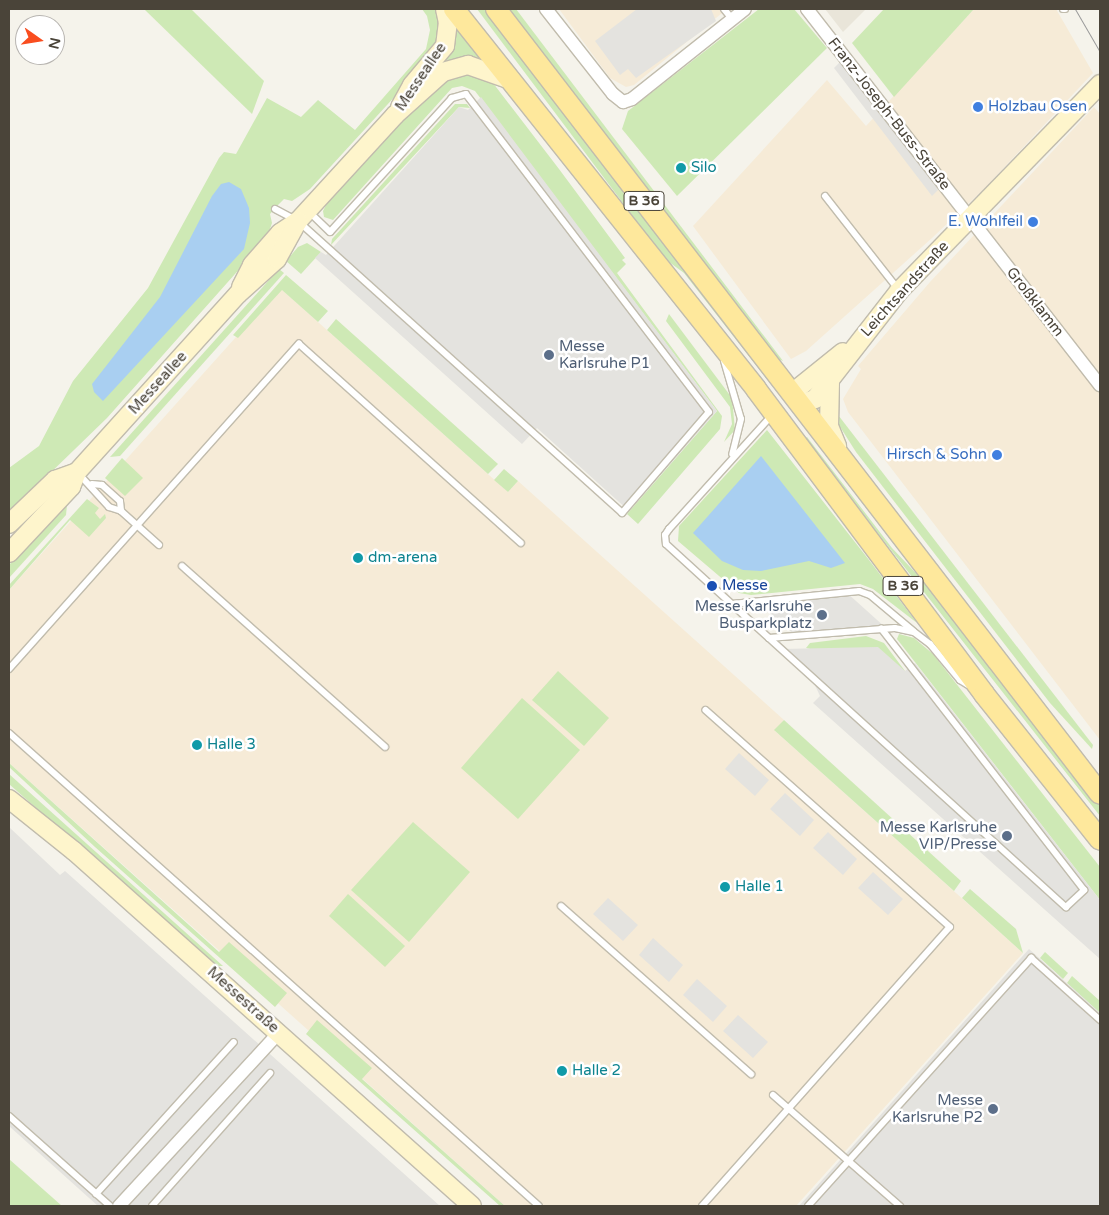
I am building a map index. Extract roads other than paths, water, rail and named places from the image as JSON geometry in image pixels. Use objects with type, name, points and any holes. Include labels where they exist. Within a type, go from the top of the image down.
[{"type":"main road","name":"B 36","points":[[454,9],[756,389],[788,404],[816,425],[1100,794]]},
{"type":"main road","name":"B 36","points":[[496,9],[788,404],[984,694],[1100,840]]},
{"type":"main road","points":[[788,404],[793,413],[816,425]]},
{"type":"street","name":"Messeallee","points":[[395,115],[412,85],[445,46],[448,23],[444,9]]},
{"type":"street","points":[[546,9],[613,94],[623,102],[632,99],[745,9]]},
{"type":"street","name":"Franz-Joseph-Buss-Straße","points":[[807,9],[970,219]]},
{"type":"street","name":"Messeallee","points":[[9,553],[71,487],[78,472],[238,294],[252,265],[280,234],[303,216],[395,115],[444,72],[455,67],[479,67],[511,80]]},
{"type":"street","name":"Leichtsandstraße","points":[[788,404],[816,399],[830,382],[856,343],[899,291],[1100,84]]},
{"type":"street","name":"Großklamm","points":[[970,219],[1100,385]]},
{"type":"street","name":"Leichtsandstraße","points":[[788,404],[856,343]]},
{"type":"street","points":[[830,382],[829,426],[841,458]]},
{"type":"street","name":"Messeallee","points":[[9,524],[55,480],[78,472]]},
{"type":"street","name":"Messestraße","points":[[9,799],[74,851],[275,1036],[472,1206]]},
{"type":"street","points":[[119,1206],[275,1036]]},
{"type":"lane","points":[[724,9],[732,19]]},
{"type":"lane","points":[[275,209],[303,216],[330,232],[452,98],[466,94],[709,412],[622,513],[303,216]]},
{"type":"lane","points":[[825,196],[899,291]]},
{"type":"lane","points":[[716,339],[739,403],[741,419],[738,440],[729,460]]},
{"type":"lane","points":[[9,670],[299,344],[520,543]]},
{"type":"lane","points":[[788,404],[729,460],[665,535],[666,544],[816,680],[843,708],[1066,907],[1084,890],[881,628]]},
{"type":"lane","points":[[78,472],[92,484],[99,498],[113,511],[121,511],[159,545]]},
{"type":"lane","points":[[92,484],[102,485],[120,501],[121,511]]},
{"type":"lane","points":[[182,566],[385,747]]},
{"type":"lane","points":[[732,604],[859,591],[870,595],[930,644],[960,680],[984,694]]},
{"type":"lane","points":[[769,638],[881,628],[914,632]]},
{"type":"lane","points":[[702,1206],[950,927],[706,710]]},
{"type":"lane","points":[[9,733],[538,1206]]},
{"type":"lane","points":[[560,906],[751,1074]]},
{"type":"lane","points":[[808,1206],[1031,958],[1100,1020]]},
{"type":"lane","points":[[96,1194],[234,1042]]},
{"type":"lane","points":[[152,1206],[270,1073]]},
{"type":"lane","points":[[774,1095],[900,1206]]},
{"type":"lane","points":[[9,1116],[110,1206]]},
{"type":"water","points":[[229,182],[241,189],[249,208],[250,223],[244,249],[103,401],[94,392],[92,384],[160,297],[212,196],[221,184]]},
{"type":"water","points":[[761,456],[845,563],[831,568],[809,561],[761,571],[743,570],[722,561],[693,533]]},
{"type":"tram line","points":[[1075,9],[1100,52]]},
{"type":"place","name":"Holzbau Osen","points":[[978,107]]},
{"type":"place","name":"Silo","points":[[681,168]]},
{"type":"place","name":"E. Wohlfeil","points":[[1033,222]]},
{"type":"place","name":"Messe Karlsruhe P1","points":[[549,355]]},
{"type":"place","name":"Hirsch & Sohn","points":[[997,455]]},
{"type":"place","name":"dm-arena","points":[[358,558]]},
{"type":"place","name":"Messe","points":[[712,586]]},
{"type":"place","name":"Messe Karlsruhe Busparkplatz","points":[[822,615]]},
{"type":"place","name":"Halle 3","points":[[197,745]]},
{"type":"place","name":"Messe Karlsruhe VIP/Presse","points":[[1007,836]]},
{"type":"place","name":"Halle 1","points":[[725,887]]},
{"type":"place","name":"Halle 2","points":[[562,1071]]},
{"type":"place","name":"Messe Karlsruhe P2","points":[[993,1109]]}]
